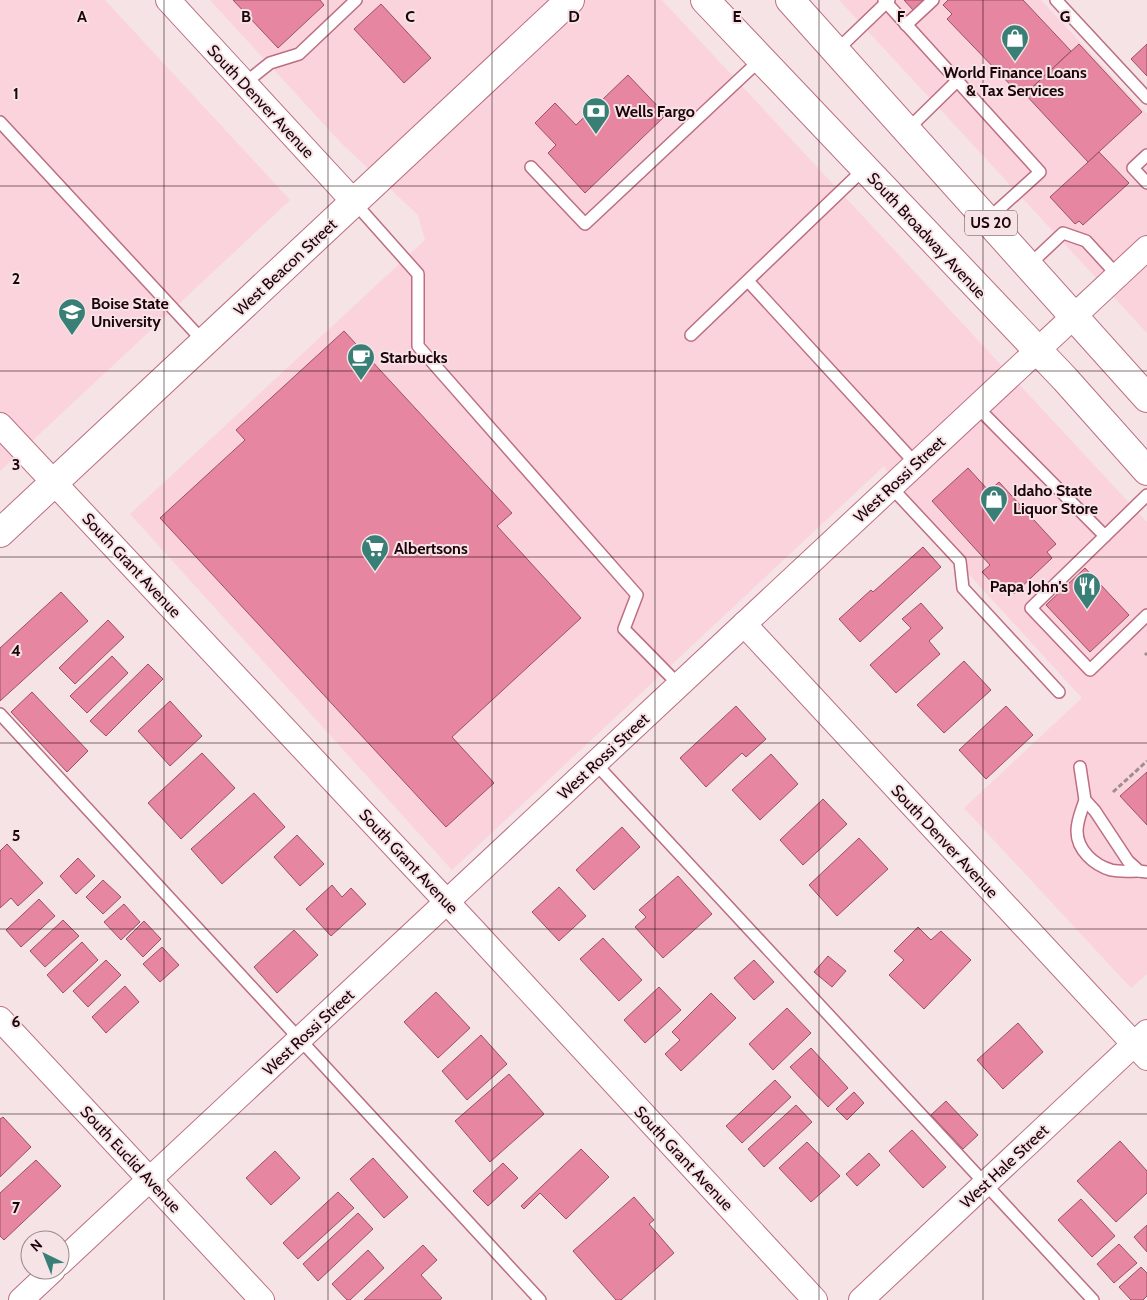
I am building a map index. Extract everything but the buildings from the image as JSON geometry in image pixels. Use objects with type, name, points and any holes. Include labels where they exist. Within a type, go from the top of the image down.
[{"type":"main road","name":"West Beacon Street","points":[[0,534],[570,0]]},
{"type":"main road","name":"South Broadway Avenue","points":[[705,0],[1037,351],[1065,378],[1147,471]]},
{"type":"main road","name":"US 20","points":[[790,0],[1147,398]]},
{"type":"street","name":"South Denver Avenue","points":[[168,0],[354,202]]},
{"type":"street","name":"West Rossi Street","points":[[70,1254],[1147,248]]},
{"type":"street","name":"South Grant Avenue","points":[[0,425],[447,902],[815,1300]]},
{"type":"street","name":"South Denver Avenue","points":[[744,624],[1143,1045]]},
{"type":"street","name":"South Euclid Avenue","points":[[0,1019],[262,1300]]},
{"type":"street","name":"West Hale Street","points":[[861,1300],[985,1184],[1143,1045]]},
{"type":"street","points":[[21,1300],[42,1280]]},
{"type":"lane","points":[[245,84],[270,63],[299,54],[356,0]]},
{"type":"lane","points":[[906,25],[933,0]]},
{"type":"lane","points":[[1056,0],[1147,98]]},
{"type":"lane","points":[[836,51],[886,1],[1040,172],[988,220]]},
{"type":"lane","points":[[531,167],[585,224],[761,59]]},
{"type":"lane","points":[[906,130],[957,81]]},
{"type":"lane","points":[[0,122],[205,342]]},
{"type":"lane","points":[[1147,155],[1133,168],[1147,183]]},
{"type":"lane","points":[[691,335],[865,168]]},
{"type":"lane","points":[[354,202],[418,274],[418,346],[637,595],[624,629],[679,685]]},
{"type":"lane","points":[[1028,266],[1063,233],[1086,241],[1118,276]]},
{"type":"lane","points":[[748,281],[916,464]]},
{"type":"lane","points":[[978,407],[1105,536]]},
{"type":"lane","points":[[891,487],[960,561],[963,588],[1059,692]]},
{"type":"lane","points":[[1147,495],[1031,608],[1090,670],[1147,615]]},
{"type":"lane","points":[[0,714],[540,1300]]},
{"type":"lane","points":[[595,763],[1093,1300]]},
{"type":"lane","points":[[1080,767],[1085,800],[1077,831],[1082,848],[1088,857],[1110,870],[1121,872],[1143,871]]},
{"type":"lane","points":[[1085,800],[1128,861],[1143,871]]},
{"type":"path","points":[[1113,792],[1147,761]]},
{"type":"shaded area","name":"Boise State University","points":[[0,0],[105,0],[290,200],[0,471]]},
{"type":"shaded area","points":[[210,0],[662,0],[1147,522],[1147,974],[1131,988],[964,808],[1082,698],[914,514],[884,466],[452,870],[130,514],[425,240],[418,215],[341,143]]},
{"type":"shaded area","points":[[839,0],[1041,0],[1147,114],[1147,333]]},
{"type":"place","name":"World Finance Loans & Tax Services","points":[[1015,62]]},
{"type":"place","name":"Wells Fargo","points":[[596,135]]},
{"type":"place","name":"Boise State University","points":[[72,336]]},
{"type":"place","name":"Starbucks","points":[[361,381]]},
{"type":"place","name":"Idaho State Liquor Store","points":[[994,523]]},
{"type":"place","name":"Albertsons","points":[[375,572]]},
{"type":"place","name":"Papa John's","points":[[1087,610]]}]
